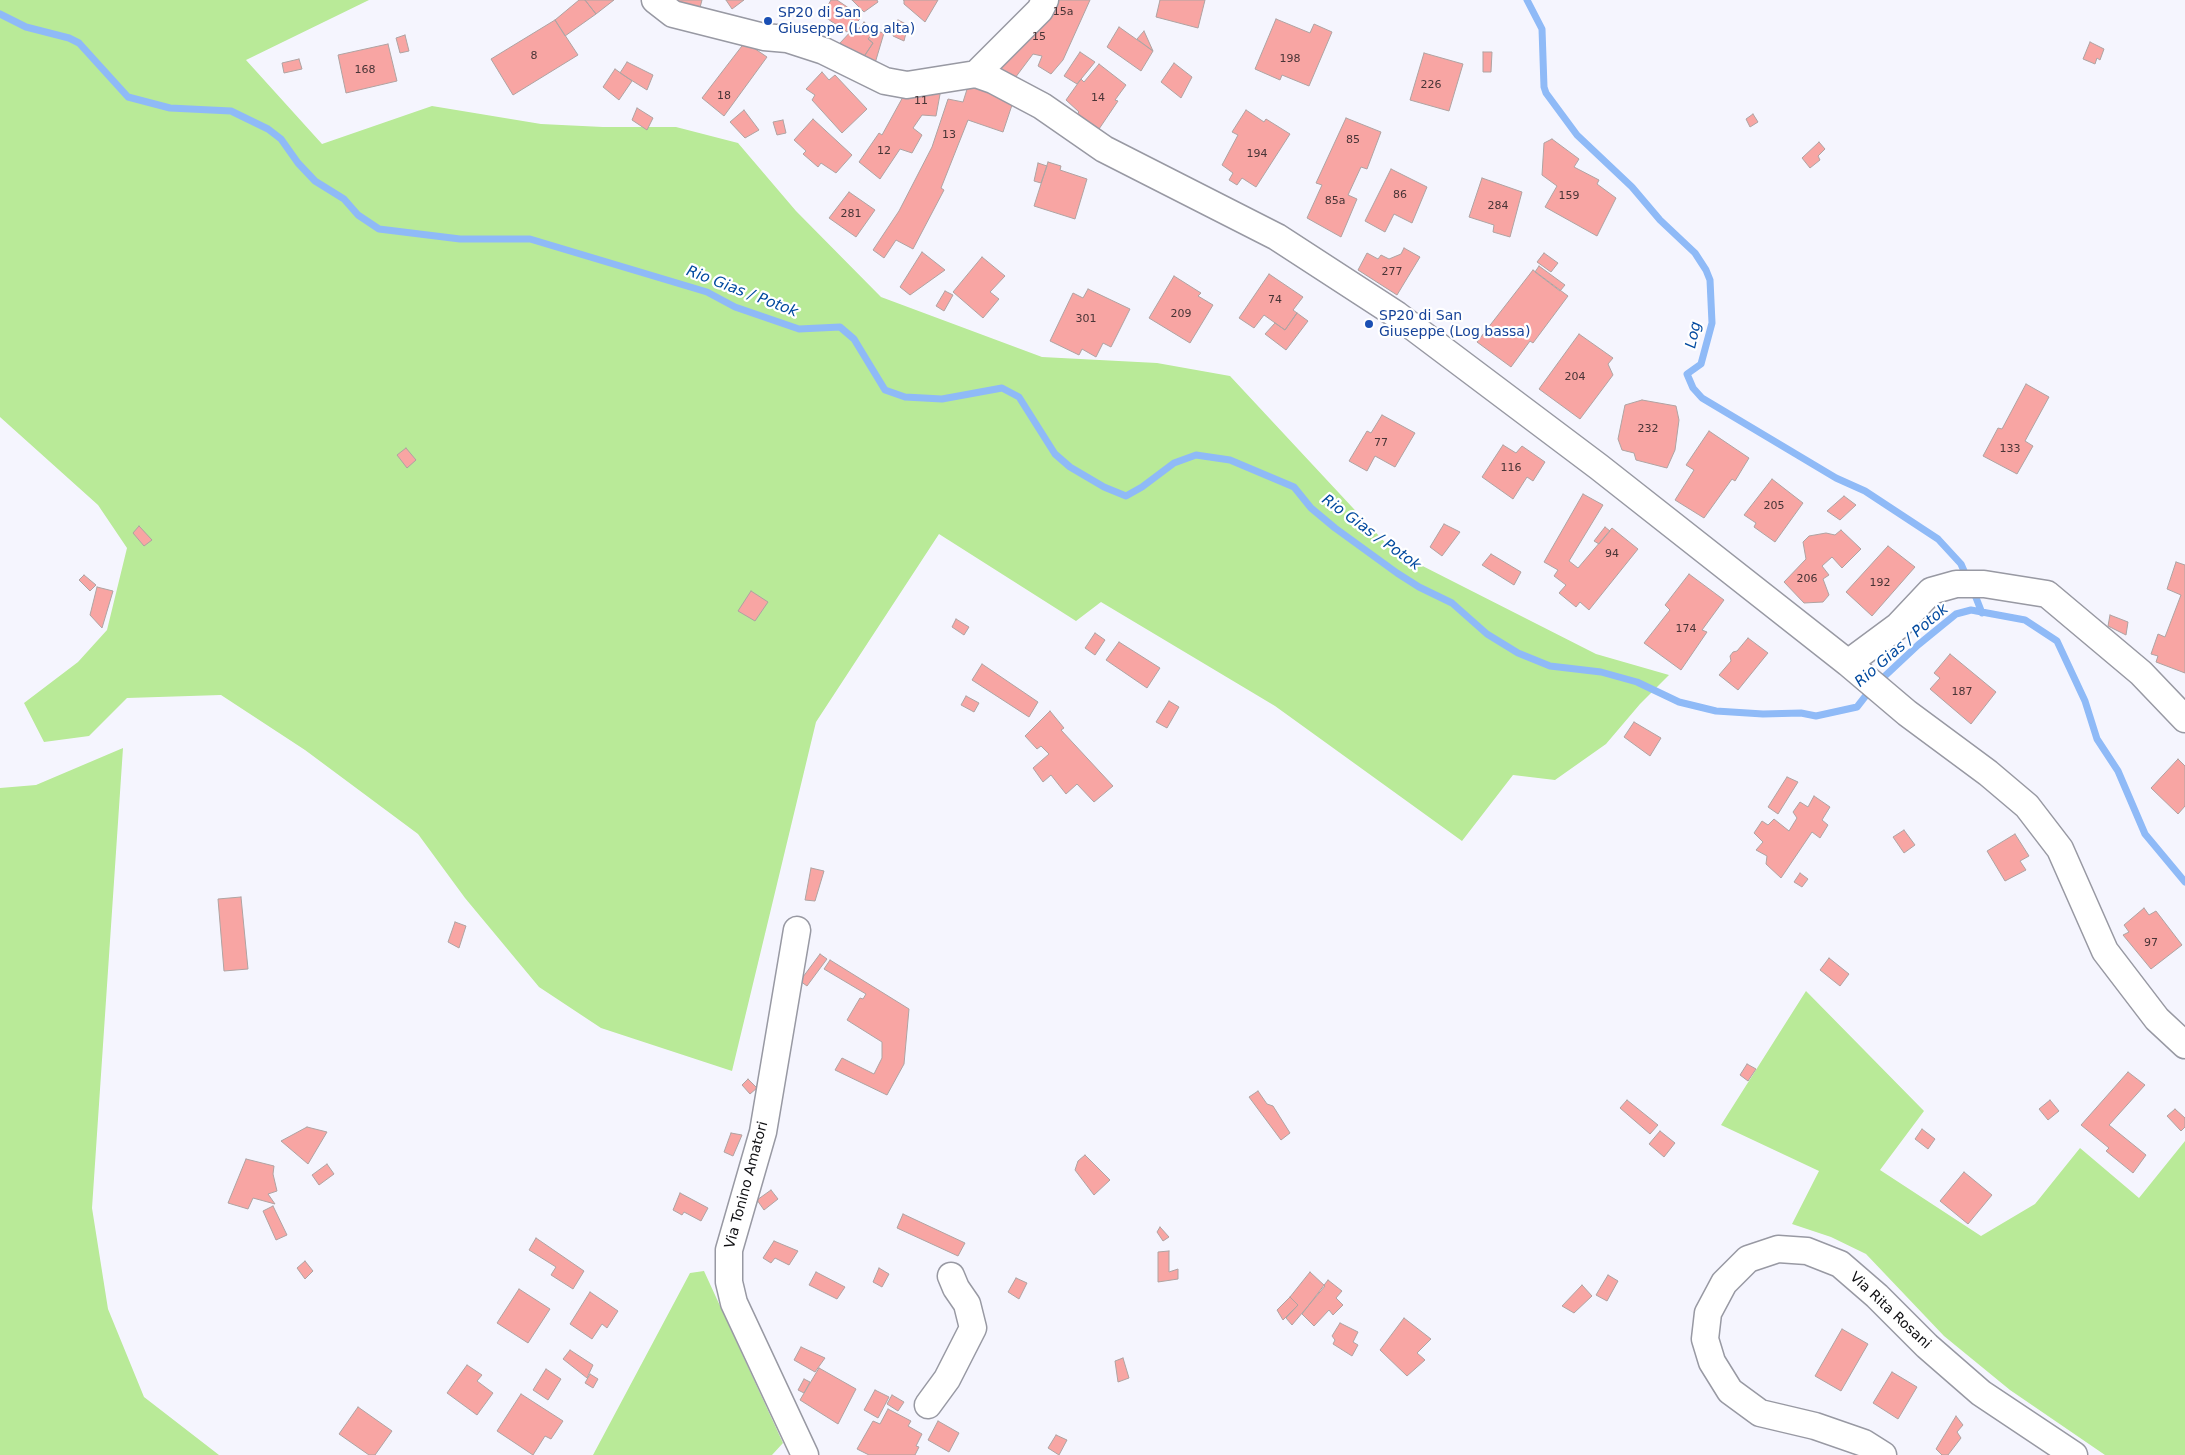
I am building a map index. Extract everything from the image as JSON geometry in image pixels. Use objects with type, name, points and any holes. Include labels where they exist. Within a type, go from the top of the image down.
[{"type":"street","points":[[655,0],[673,14],[764,37],[787,39],[824,51],[885,81],[907,85],[976,74],[993,80],[1042,106],[1104,149],[1277,237],[1397,315],[1599,467],[1848,663],[1907,713],[1988,773],[2027,806],[2060,849],[2104,951],[2157,1019],[2185,1044]]},
{"type":"street","points":[[976,74],[1040,10],[1045,0]]},
{"type":"street","points":[[1848,663],[1898,626],[1931,591],[1956,584],[1984,584],[2047,594],[2141,673],[2185,720]]},
{"type":"street","name":"Via Tonino Amatori","points":[[797,930],[763,1132],[734,1233],[729,1258],[729,1282],[734,1303],[798,1452]]},
{"type":"street","name":"Via Rita Rosani","points":[[1883,1455],[1864,1443],[1815,1426],[1760,1412],[1730,1391],[1712,1362],[1705,1339],[1708,1313],[1724,1283],[1748,1258],[1778,1249],[1807,1251],[1840,1264],[1877,1296],[1927,1346],[1981,1393],[2074,1455]]},
{"type":"street","points":[[928,1405],[947,1379],[973,1328],[968,1304],[956,1288],[951,1276]]},
{"type":"green space","points":[[0,0],[369,0],[246,60],[322,144],[432,106],[541,124],[603,127],[676,127],[738,143],[796,211],[881,297],[1042,357],[1157,363],[1230,376],[1393,551],[1596,654],[1669,675],[1640,704],[1606,744],[1555,780],[1513,775],[1462,841],[1275,706],[1101,602],[1076,621],[939,534],[816,722],[732,1071],[601,1028],[539,987],[465,898],[418,834],[305,750],[221,695],[127,698],[89,736],[44,742],[24,703],[78,662],[107,630],[127,548],[98,505],[0,417]]},
{"type":"green space","points":[[123,748],[92,1208],[108,1309],[144,1397],[219,1455],[0,1455],[0,788],[36,785]]},
{"type":"green space","points":[[1806,991],[1924,1111],[1880,1170],[1981,1236],[2035,1204],[2080,1148],[2139,1198],[2185,1141],[2185,1455],[2105,1455],[2010,1390],[1944,1336],[1866,1254],[1831,1237],[1792,1224],[1819,1171],[1721,1125]]},
{"type":"green space","points":[[704,1271],[783,1443],[772,1455],[593,1455],[690,1273]]},
{"type":"building","points":[[579,0],[585,0],[596,14],[565,36],[555,20]]},
{"type":"building","points":[[585,0],[614,0],[596,14]]},
{"type":"building","points":[[677,0],[702,0],[698,15],[676,7]]},
{"type":"building","points":[[726,0],[744,0],[732,9]]},
{"type":"building","points":[[831,0],[837,0],[862,17],[847,32],[822,15]]},
{"type":"building","points":[[852,0],[877,0],[878,2],[864,12]]},
{"type":"building","points":[[904,0],[938,0],[925,22],[904,4]]},
{"type":"building","points":[[1049,0],[1090,0],[1063,60],[1051,74],[1038,66],[1042,56],[1033,54],[1012,82],[994,70]]},
{"type":"building","points":[[1160,0],[1205,0],[1198,28],[1156,17]]},
{"type":"building","points":[[1276,19],[1310,33],[1314,24],[1332,32],[1309,86],[1282,75],[1280,80],[1255,69]]},
{"type":"building","points":[[555,20],[578,55],[513,95],[491,59]]},
{"type":"building","points":[[898,20],[908,25],[904,41],[893,36]]},
{"type":"building","points":[[864,22],[875,31],[868,39],[873,43],[861,61],[840,43],[854,28],[858,30]]},
{"type":"building","points":[[1119,27],[1153,51],[1141,71],[1107,47]]},
{"type":"building","points":[[875,31],[884,33],[873,70],[861,61],[873,43],[868,39]]},
{"type":"building","points":[[1144,31],[1153,51],[1137,39]]},
{"type":"building","points":[[405,35],[409,51],[400,53],[396,38]]},
{"type":"building","points":[[745,42],[767,57],[724,116],[702,98]]},
{"type":"building","points":[[2090,42],[2104,49],[2100,60],[2097,58],[2095,64],[2083,59]]},
{"type":"building","points":[[388,44],[397,81],[346,93],[338,55]]},
{"type":"building","points":[[1080,52],[1095,62],[1077,84],[1064,76]]},
{"type":"building","points":[[1483,52],[1492,52],[1491,72],[1483,72]]},
{"type":"building","points":[[1424,53],[1463,64],[1449,111],[1410,100]]},
{"type":"building","points":[[299,59],[302,69],[284,73],[282,63]]},
{"type":"building","points":[[627,62],[653,75],[647,90],[620,73]]},
{"type":"building","points":[[1174,63],[1192,77],[1181,98],[1161,82]]},
{"type":"building","points":[[1099,64],[1126,85],[1115,100],[1118,101],[1099,129],[1077,114],[1079,112],[1066,100],[1081,79],[1084,82]]},
{"type":"building","points":[[615,69],[632,81],[619,100],[603,87]]},
{"type":"building","points":[[822,72],[829,80],[835,75],[867,109],[842,133],[812,100],[815,95],[806,89]]},
{"type":"building","points":[[969,83],[1014,99],[1003,132],[968,120],[941,188],[944,190],[913,249],[896,240],[884,258],[873,250],[899,211],[932,147],[948,99],[963,102]]},
{"type":"building","points":[[941,89],[936,116],[922,115],[913,128],[922,135],[912,153],[900,149],[880,179],[859,162],[879,133],[882,135],[904,95]]},
{"type":"building","points":[[637,108],[653,118],[647,130],[632,120]]},
{"type":"building","points":[[744,110],[759,130],[745,138],[730,122]]},
{"type":"building","points":[[1246,110],[1264,122],[1266,119],[1290,134],[1256,187],[1242,178],[1237,185],[1229,180],[1233,173],[1222,165],[1238,135],[1232,132]]},
{"type":"building","points":[[1753,114],[1758,122],[1750,127],[1746,119]]},
{"type":"building","points":[[1346,118],[1381,132],[1367,169],[1361,167],[1348,195],[1357,199],[1341,237],[1307,218],[1322,185],[1316,183]]},
{"type":"building","points":[[813,119],[852,155],[836,173],[821,163],[818,167],[803,154],[806,151],[794,140]]},
{"type":"building","points":[[783,120],[786,133],[777,135],[773,122]]},
{"type":"building","points":[[1552,139],[1579,159],[1574,167],[1599,180],[1597,184],[1616,198],[1597,236],[1545,207],[1557,186],[1542,175],[1544,143]]},
{"type":"building","points":[[1819,142],[1825,149],[1818,156],[1820,160],[1810,168],[1802,158]]},
{"type":"building","points":[[1048,162],[1061,166],[1060,170],[1087,179],[1075,219],[1034,206]]},
{"type":"building","points":[[1038,163],[1047,166],[1041,183],[1034,181]]},
{"type":"building","points":[[1391,169],[1427,187],[1412,223],[1394,214],[1385,232],[1365,221]]},
{"type":"building","points":[[1482,178],[1522,192],[1510,237],[1493,232],[1494,225],[1469,217]]},
{"type":"building","points":[[849,192],[875,210],[856,237],[829,218]]},
{"type":"building","points":[[1404,248],[1420,257],[1397,295],[1358,270],[1367,253],[1378,259],[1381,255],[1389,259],[1401,254]]},
{"type":"building","points":[[922,252],[945,270],[910,295],[900,287]]},
{"type":"building","points":[[1544,253],[1558,263],[1551,272],[1537,262]]},
{"type":"building","points":[[982,257],[1005,276],[990,292],[999,299],[983,318],[953,292]]},
{"type":"building","points":[[1539,266],[1565,285],[1560,291],[1535,272]]},
{"type":"building","points":[[1533,270],[1568,296],[1533,343],[1530,341],[1511,367],[1477,342]]},
{"type":"building","points":[[1269,274],[1303,297],[1293,310],[1297,313],[1285,330],[1264,315],[1254,328],[1239,318]]},
{"type":"building","points":[[1174,276],[1201,293],[1198,296],[1213,305],[1190,343],[1149,318]]},
{"type":"building","points":[[1088,289],[1130,309],[1111,347],[1103,343],[1096,357],[1082,349],[1079,355],[1050,341],[1073,293],[1083,298]]},
{"type":"building","points":[[945,291],[953,295],[944,311],[936,306]]},
{"type":"building","points":[[1297,313],[1308,321],[1286,350],[1265,334],[1275,323],[1285,330]]},
{"type":"building","points":[[1579,334],[1613,358],[1608,364],[1613,375],[1580,419],[1539,389]]},
{"type":"building","points":[[2026,384],[2049,397],[2025,441],[2033,446],[2017,474],[1983,456],[1998,428],[2002,429]]},
{"type":"building","points":[[1642,400],[1676,406],[1679,420],[1675,450],[1667,468],[1636,460],[1634,453],[1622,450],[1618,439],[1625,405]]},
{"type":"building","points":[[1382,415],[1415,433],[1395,467],[1375,456],[1367,471],[1349,461],[1367,431],[1371,433]]},
{"type":"building","points":[[1709,431],[1749,458],[1735,481],[1732,479],[1704,518],[1675,500],[1694,470],[1686,465]]},
{"type":"building","points":[[1503,445],[1516,453],[1522,446],[1545,462],[1533,481],[1527,477],[1513,499],[1482,477]]},
{"type":"building","points":[[406,448],[416,460],[407,468],[397,455]]},
{"type":"building","points":[[1772,479],[1803,503],[1775,542],[1754,527],[1756,523],[1744,515]]},
{"type":"building","points":[[1583,494],[1603,505],[1569,561],[1578,568],[1612,528],[1638,549],[1589,610],[1580,602],[1576,607],[1559,593],[1566,585],[1554,576],[1558,570],[1544,562]]},
{"type":"building","points":[[1844,496],[1856,505],[1840,520],[1827,511]]},
{"type":"building","points":[[1444,524],[1460,532],[1442,556],[1430,547]]},
{"type":"building","points":[[139,526],[152,540],[144,546],[133,533]]},
{"type":"building","points":[[1605,527],[1610,531],[1599,544],[1594,541]]},
{"type":"building","points":[[1841,530],[1861,549],[1842,568],[1832,557],[1822,566],[1829,575],[1823,579],[1829,595],[1823,602],[1804,603],[1784,582],[1806,559],[1803,542],[1809,536],[1826,533],[1835,535]]},
{"type":"building","points":[[1888,546],[1915,567],[1872,616],[1846,592]]},
{"type":"building","points":[[1491,554],[1521,572],[1514,585],[1482,565]]},
{"type":"building","points":[[2176,562],[2185,565],[2185,673],[2156,662],[2158,656],[2151,654],[2158,634],[2165,637],[2181,595],[2167,589]]},
{"type":"building","points":[[1689,574],[1724,600],[1702,630],[1707,632],[1681,670],[1644,643],[1670,610],[1665,605]]},
{"type":"building","points":[[84,575],[96,585],[90,591],[79,580]]},
{"type":"building","points":[[97,587],[113,591],[102,628],[90,615]]},
{"type":"building","points":[[751,591],[768,602],[755,621],[738,611]]},
{"type":"building","points":[[2110,615],[2128,622],[2126,635],[2108,626]]},
{"type":"building","points":[[956,619],[969,627],[964,635],[952,627]]},
{"type":"building","points":[[1095,633],[1105,640],[1095,655],[1085,648]]},
{"type":"building","points":[[1748,638],[1768,653],[1738,690],[1719,675],[1731,661],[1730,656],[1733,652],[1737,651]]},
{"type":"building","points":[[1119,642],[1160,668],[1147,688],[1106,660]]},
{"type":"building","points":[[1950,654],[1996,692],[1971,724],[1930,689],[1940,678],[1934,673]]},
{"type":"building","points":[[982,664],[1038,702],[1029,717],[972,680]]},
{"type":"building","points":[[966,696],[979,703],[974,712],[961,705]]},
{"type":"building","points":[[1169,701],[1179,707],[1167,728],[1156,722]]},
{"type":"building","points":[[1050,711],[1064,728],[1061,730],[1113,786],[1094,802],[1077,784],[1066,794],[1051,775],[1043,782],[1033,768],[1049,754],[1041,746],[1037,749],[1025,736]]},
{"type":"building","points":[[1634,722],[1661,738],[1650,756],[1624,737]]},
{"type":"building","points":[[2178,759],[2185,766],[2185,806],[2178,814],[2151,788]]},
{"type":"building","points":[[1787,777],[1798,782],[1778,814],[1768,807]]},
{"type":"building","points":[[1814,796],[1830,807],[1822,820],[1828,825],[1820,838],[1812,832],[1781,878],[1766,864],[1767,856],[1756,850],[1763,842],[1754,833],[1762,821],[1768,825],[1774,819],[1789,831],[1797,818],[1793,812],[1800,802],[1808,807]]},
{"type":"building","points":[[1904,830],[1915,845],[1904,853],[1893,837]]},
{"type":"building","points":[[2015,834],[2029,856],[2020,861],[2026,870],[2005,881],[1987,851]]},
{"type":"building","points":[[811,868],[824,871],[815,901],[805,900]]},
{"type":"building","points":[[1800,873],[1808,879],[1802,887],[1794,882]]},
{"type":"building","points":[[241,897],[248,969],[224,971],[218,899]]},
{"type":"building","points":[[2144,908],[2149,915],[2156,911],[2182,945],[2151,969],[2123,935],[2129,932],[2124,925]]},
{"type":"building","points":[[455,922],[466,926],[459,948],[448,942]]},
{"type":"building","points":[[820,954],[827,959],[807,986],[800,981]]},
{"type":"building","points":[[1829,958],[1849,974],[1840,986],[1820,970]]},
{"type":"building","points":[[830,960],[909,1009],[904,1064],[887,1095],[835,1070],[842,1058],[874,1074],[882,1058],[882,1042],[847,1020],[860,998],[863,999],[866,994],[824,969]]},
{"type":"building","points":[[1747,1064],[1756,1069],[1748,1081],[1740,1075]]},
{"type":"building","points":[[2128,1072],[2145,1085],[2109,1125],[2146,1155],[2133,1173],[2106,1151],[2109,1148],[2081,1125]]},
{"type":"building","points":[[748,1079],[757,1088],[750,1094],[742,1085]]},
{"type":"building","points":[[1258,1091],[1267,1104],[1273,1106],[1290,1133],[1281,1140],[1249,1097]]},
{"type":"building","points":[[1627,1100],[1658,1125],[1650,1134],[1620,1108]]},
{"type":"building","points":[[2050,1100],[2059,1111],[2048,1120],[2039,1109]]},
{"type":"building","points":[[2175,1109],[2185,1118],[2185,1127],[2181,1131],[2167,1116]]},
{"type":"building","points":[[307,1127],[327,1132],[308,1164],[281,1141]]},
{"type":"building","points":[[1922,1129],[1935,1139],[1928,1149],[1915,1139]]},
{"type":"building","points":[[1660,1131],[1675,1143],[1664,1157],[1649,1144]]},
{"type":"building","points":[[731,1133],[742,1135],[733,1156],[724,1152]]},
{"type":"building","points":[[1085,1155],[1110,1180],[1094,1195],[1075,1170],[1078,1161]]},
{"type":"building","points":[[246,1159],[274,1166],[273,1174],[277,1191],[268,1194],[275,1204],[253,1198],[248,1209],[228,1203]]},
{"type":"building","points":[[327,1164],[334,1174],[319,1185],[312,1175]]},
{"type":"building","points":[[1964,1172],[1992,1195],[1968,1224],[1940,1201]]},
{"type":"building","points":[[771,1190],[778,1199],[764,1210],[757,1200]]},
{"type":"building","points":[[680,1193],[708,1208],[701,1221],[684,1212],[682,1215],[673,1210]]},
{"type":"building","points":[[273,1206],[287,1235],[276,1240],[263,1211]]},
{"type":"building","points":[[903,1214],[965,1243],[958,1256],[897,1228]]},
{"type":"building","points":[[1160,1227],[1169,1237],[1163,1241],[1157,1232]]},
{"type":"building","points":[[536,1238],[584,1271],[573,1289],[551,1275],[556,1267],[529,1250]]},
{"type":"building","points":[[774,1241],[798,1251],[789,1265],[775,1258],[771,1263],[763,1258]]},
{"type":"building","points":[[1169,1251],[1169,1272],[1178,1269],[1178,1279],[1158,1282],[1158,1252]]},
{"type":"building","points":[[305,1261],[313,1271],[305,1279],[297,1268]]},
{"type":"building","points":[[879,1268],[889,1274],[882,1287],[873,1282]]},
{"type":"building","points":[[816,1272],[845,1287],[837,1299],[809,1285]]},
{"type":"building","points":[[1310,1272],[1325,1286],[1292,1325],[1286,1318],[1298,1305],[1290,1297]]},
{"type":"building","points":[[1608,1275],[1618,1281],[1607,1301],[1596,1295]]},
{"type":"building","points":[[1016,1278],[1027,1283],[1019,1299],[1008,1292]]},
{"type":"building","points":[[1328,1280],[1342,1291],[1336,1298],[1343,1305],[1333,1315],[1329,1310],[1314,1326],[1302,1314]]},
{"type":"building","points":[[1582,1285],[1592,1296],[1574,1313],[1562,1306]]},
{"type":"building","points":[[519,1289],[550,1309],[528,1343],[497,1323]]},
{"type":"building","points":[[590,1292],[618,1311],[607,1328],[602,1324],[592,1339],[570,1324]]},
{"type":"building","points":[[1290,1297],[1298,1305],[1283,1320],[1277,1310]]},
{"type":"building","points":[[1404,1318],[1431,1339],[1417,1353],[1425,1360],[1407,1376],[1380,1350]]},
{"type":"building","points":[[1340,1323],[1358,1332],[1353,1342],[1358,1345],[1352,1356],[1333,1344],[1335,1340],[1332,1336]]},
{"type":"building","points":[[1842,1329],[1868,1344],[1841,1391],[1815,1376]]},
{"type":"building","points":[[801,1347],[825,1358],[815,1372],[794,1360]]},
{"type":"building","points":[[570,1350],[593,1365],[587,1378],[563,1359]]},
{"type":"building","points":[[1123,1358],[1129,1378],[1118,1382],[1115,1361]]},
{"type":"building","points":[[467,1365],[482,1375],[477,1381],[493,1393],[477,1415],[447,1393]]},
{"type":"building","points":[[819,1368],[856,1389],[838,1424],[800,1400]]},
{"type":"building","points":[[546,1369],[561,1379],[548,1400],[533,1390]]},
{"type":"building","points":[[1892,1372],[1917,1387],[1898,1419],[1873,1403]]},
{"type":"building","points":[[590,1374],[598,1379],[593,1388],[585,1383]]},
{"type":"building","points":[[804,1379],[810,1382],[804,1393],[798,1390]]},
{"type":"building","points":[[875,1390],[889,1397],[878,1418],[864,1410]]},
{"type":"building","points":[[521,1394],[563,1421],[551,1439],[545,1436],[533,1455],[497,1431]]},
{"type":"building","points":[[892,1395],[904,1402],[898,1411],[887,1404]]},
{"type":"building","points":[[358,1407],[392,1431],[375,1455],[369,1455],[339,1434]]},
{"type":"building","points":[[888,1409],[911,1421],[908,1426],[922,1434],[916,1446],[919,1447],[915,1455],[869,1455],[857,1449],[873,1421],[880,1424]]},
{"type":"building","points":[[1956,1416],[1963,1425],[1957,1432],[1961,1438],[1948,1455],[1942,1455],[1936,1449]]},
{"type":"building","points":[[938,1421],[959,1433],[949,1452],[928,1440]]},
{"type":"building","points":[[1056,1435],[1067,1440],[1059,1455],[1048,1448]]},
{"type":"waterway","name":"Log","points":[[1527,0],[1542,29],[1544,87],[1546,93],[1577,135],[1632,187],[1660,220],[1695,253],[1706,270],[1710,280],[1712,323],[1701,364],[1687,374],[1693,388],[1702,398],[1836,478],[1865,491],[1938,539],[1961,564],[1967,578]]},
{"type":"waterway","name":"Rio Gias / Potok","points":[[0,14],[26,27],[69,38],[79,43],[128,97],[170,108],[231,111],[268,129],[281,139],[298,163],[315,181],[344,199],[358,215],[379,229],[460,239],[530,239],[707,292],[735,307],[799,329],[840,327],[854,339],[885,390],[905,397],[942,399],[1002,388],[1019,397],[1055,454],[1070,467],[1104,487],[1126,496],[1142,487],[1174,463],[1196,455],[1230,460],[1294,487],[1311,508],[1397,573],[1419,587],[1452,603],[1487,634],[1518,653],[1550,666],[1601,672],[1637,682],[1679,702],[1716,711],[1763,714],[1801,713],[1816,716],[1857,707],[1871,689],[1918,645],[1956,614],[1971,610],[2025,620],[2057,641],[2085,701],[2097,739],[2118,771],[2145,834],[2185,882]]},
{"type":"waterway","name":"Log","points":[[1973,590],[1982,613]]},
{"type":"place","name":"SP20 di San Giuseppe (Log alta)","points":[[768,21]]},
{"type":"place","name":"SP20 di San Giuseppe (Log bassa)","points":[[1369,324]]}]
